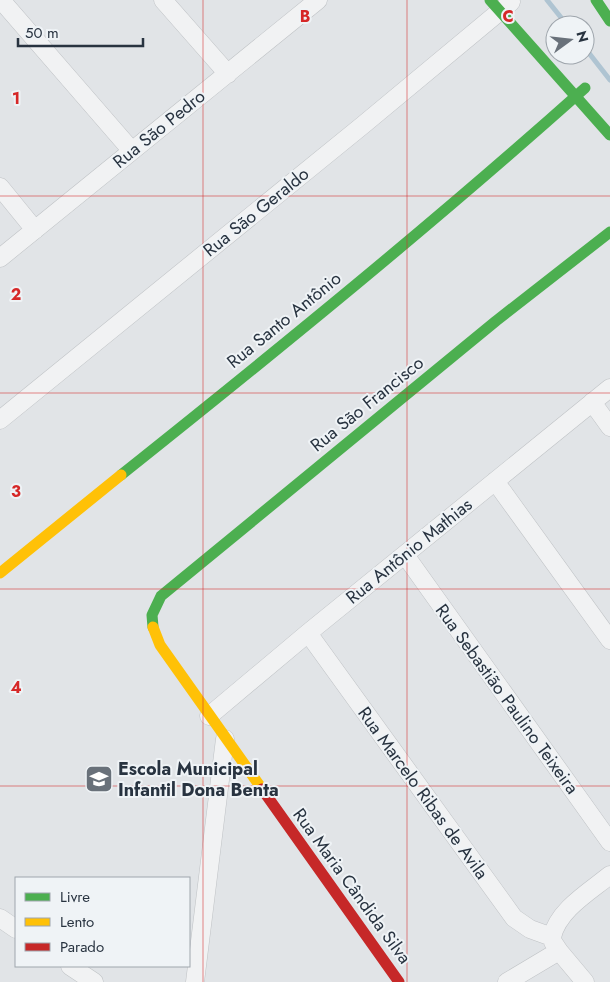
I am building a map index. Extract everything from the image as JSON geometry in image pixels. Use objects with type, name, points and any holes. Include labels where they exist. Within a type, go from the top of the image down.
[{"type":"street","points":[[1,0],[132,151]]},
{"type":"street","points":[[163,0],[228,74]]},
{"type":"street","name":"Rua São Pedro","points":[[0,258],[317,0]]},
{"type":"street","points":[[596,0],[610,21]]},
{"type":"street","points":[[505,5],[575,96],[610,135]]},
{"type":"street","name":"Rua São Geraldo","points":[[0,420],[505,5]]},
{"type":"street","name":"Rua Santo Antônio","points":[[0,573],[86,501],[298,333],[483,178],[585,88]]},
{"type":"street","points":[[0,187],[35,230]]},
{"type":"street","name":"Rua São Francisco","points":[[152,610],[161,596],[168,590],[496,321],[610,232]]},
{"type":"street","name":"Rua Antônio Mathias","points":[[209,716],[308,633],[610,388]]},
{"type":"street","points":[[592,402],[610,427]]},
{"type":"street","points":[[495,481],[610,640]]},
{"type":"street","name":"Rua Sebastião Paulino Teixeira","points":[[405,555],[610,842]]},
{"type":"street","name":"Rua Maria Cândida Silva","points":[[152,610],[151,620],[160,646],[399,982]]},
{"type":"street","name":"Rua Marcelo Ribas de Avila","points":[[308,633],[514,918],[555,944]]},
{"type":"street","points":[[195,982],[226,739]]},
{"type":"street","points":[[507,982],[555,944],[558,920],[581,898],[610,875]]},
{"type":"street","points":[[0,918],[15,928]]},
{"type":"street","points":[[555,944],[585,982]]},
{"type":"street","points":[[72,967],[94,982]]},
{"type":"waterway","points":[[547,0],[559,15]]},
{"type":"waterway","points":[[595,61],[610,80]]},
{"type":"traffic: fast","points":[[490,0],[610,135]]},
{"type":"traffic: fast","points":[[596,0],[610,21]]},
{"type":"traffic: fast","points":[[121,475],[356,284],[585,88]]},
{"type":"traffic: fast","points":[[153,627],[152,615],[161,596],[496,321],[610,232]]},
{"type":"traffic: slow","points":[[0,573],[121,475]]},
{"type":"traffic: slow","points":[[153,627],[160,645],[262,789]]},
{"type":"traffic: jam","points":[[262,789],[399,982]]},
{"type":"place","name":"Escola Municipal Infantil Dona Benta","points":[[99,779]]}]
